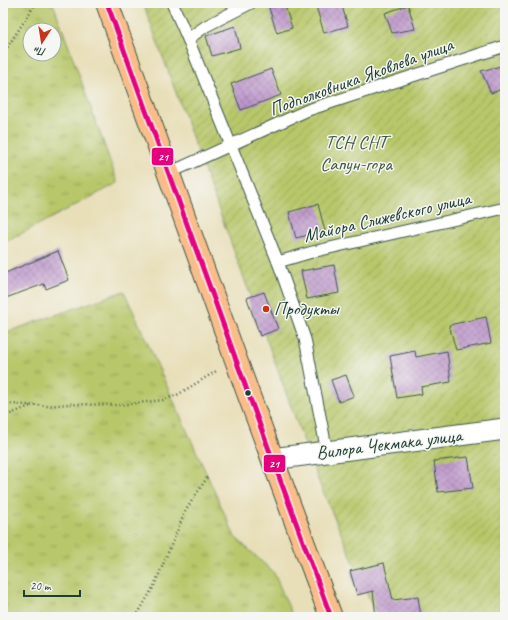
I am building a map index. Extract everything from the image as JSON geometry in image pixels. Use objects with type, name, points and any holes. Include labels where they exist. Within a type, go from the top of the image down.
[{"type":"main road","points":[[107,3],[272,459],[331,617]]},
{"type":"street","name":"Вилора Чекмака улица","points":[[272,459],[505,429]]},
{"type":"lane","points":[[172,3],[278,262],[304,339],[327,452]]},
{"type":"lane","points":[[188,39],[206,26],[250,3]]},
{"type":"lane","name":"Подполковника Яковлева улица","points":[[169,173],[308,110],[505,46]]},
{"type":"lane","name":"Майора Слижевского улица","points":[[278,262],[312,252],[505,208]]},
{"type":"path","points":[[3,54],[36,3]]},
{"type":"path","points":[[3,402],[9,404],[47,406],[68,404],[120,405],[163,400],[177,395],[236,360]]},
{"type":"path","points":[[3,417],[30,405]]},
{"type":"path","points":[[136,617],[154,586],[186,510],[208,476]]},
{"type":"green space","points":[[3,3],[53,3],[60,22],[22,22],[22,62],[62,62],[62,28],[118,183],[3,243]]},
{"type":"green space","name":"ТСН СНТ Сапун-гора","points":[[143,3],[505,3],[505,617],[377,617],[318,480]]},
{"type":"green space","points":[[124,291],[235,537],[274,573],[293,617],[3,617],[3,332],[4,333]]},
{"type":"building","points":[[284,3],[292,28],[277,33],[269,8]]},
{"type":"building","points":[[315,3],[341,3],[348,26],[324,33]]},
{"type":"building","points":[[408,5],[415,29],[392,33],[385,13]]},
{"type":"building","points":[[235,26],[240,48],[212,56],[206,36]]},
{"type":"building","points":[[505,65],[505,88],[491,93],[481,71]]},
{"type":"building","points":[[271,69],[281,95],[241,110],[231,84]]},
{"type":"building","points":[[318,204],[325,231],[296,238],[289,212]]},
{"type":"building","points":[[58,251],[69,280],[46,289],[44,284],[3,299],[3,274]]},
{"type":"building","points":[[334,265],[339,293],[307,299],[301,271]]},
{"type":"building","points":[[264,292],[278,329],[260,336],[247,298]]},
{"type":"building","points":[[486,317],[491,343],[456,350],[449,325]]},
{"type":"building","points":[[415,351],[416,357],[447,351],[451,382],[421,387],[422,394],[397,398],[390,356]]},
{"type":"building","points":[[346,375],[354,396],[339,402],[331,380]]},
{"type":"building","points":[[468,457],[473,488],[438,492],[434,461]]},
{"type":"building","points":[[384,563],[393,600],[418,597],[421,617],[376,617],[373,591],[357,595],[350,571]]},
{"type":"transit line","name":"21","points":[[107,3],[248,393],[331,617]]},
{"type":"place","name":"Продукты","points":[[266,309]]}]
